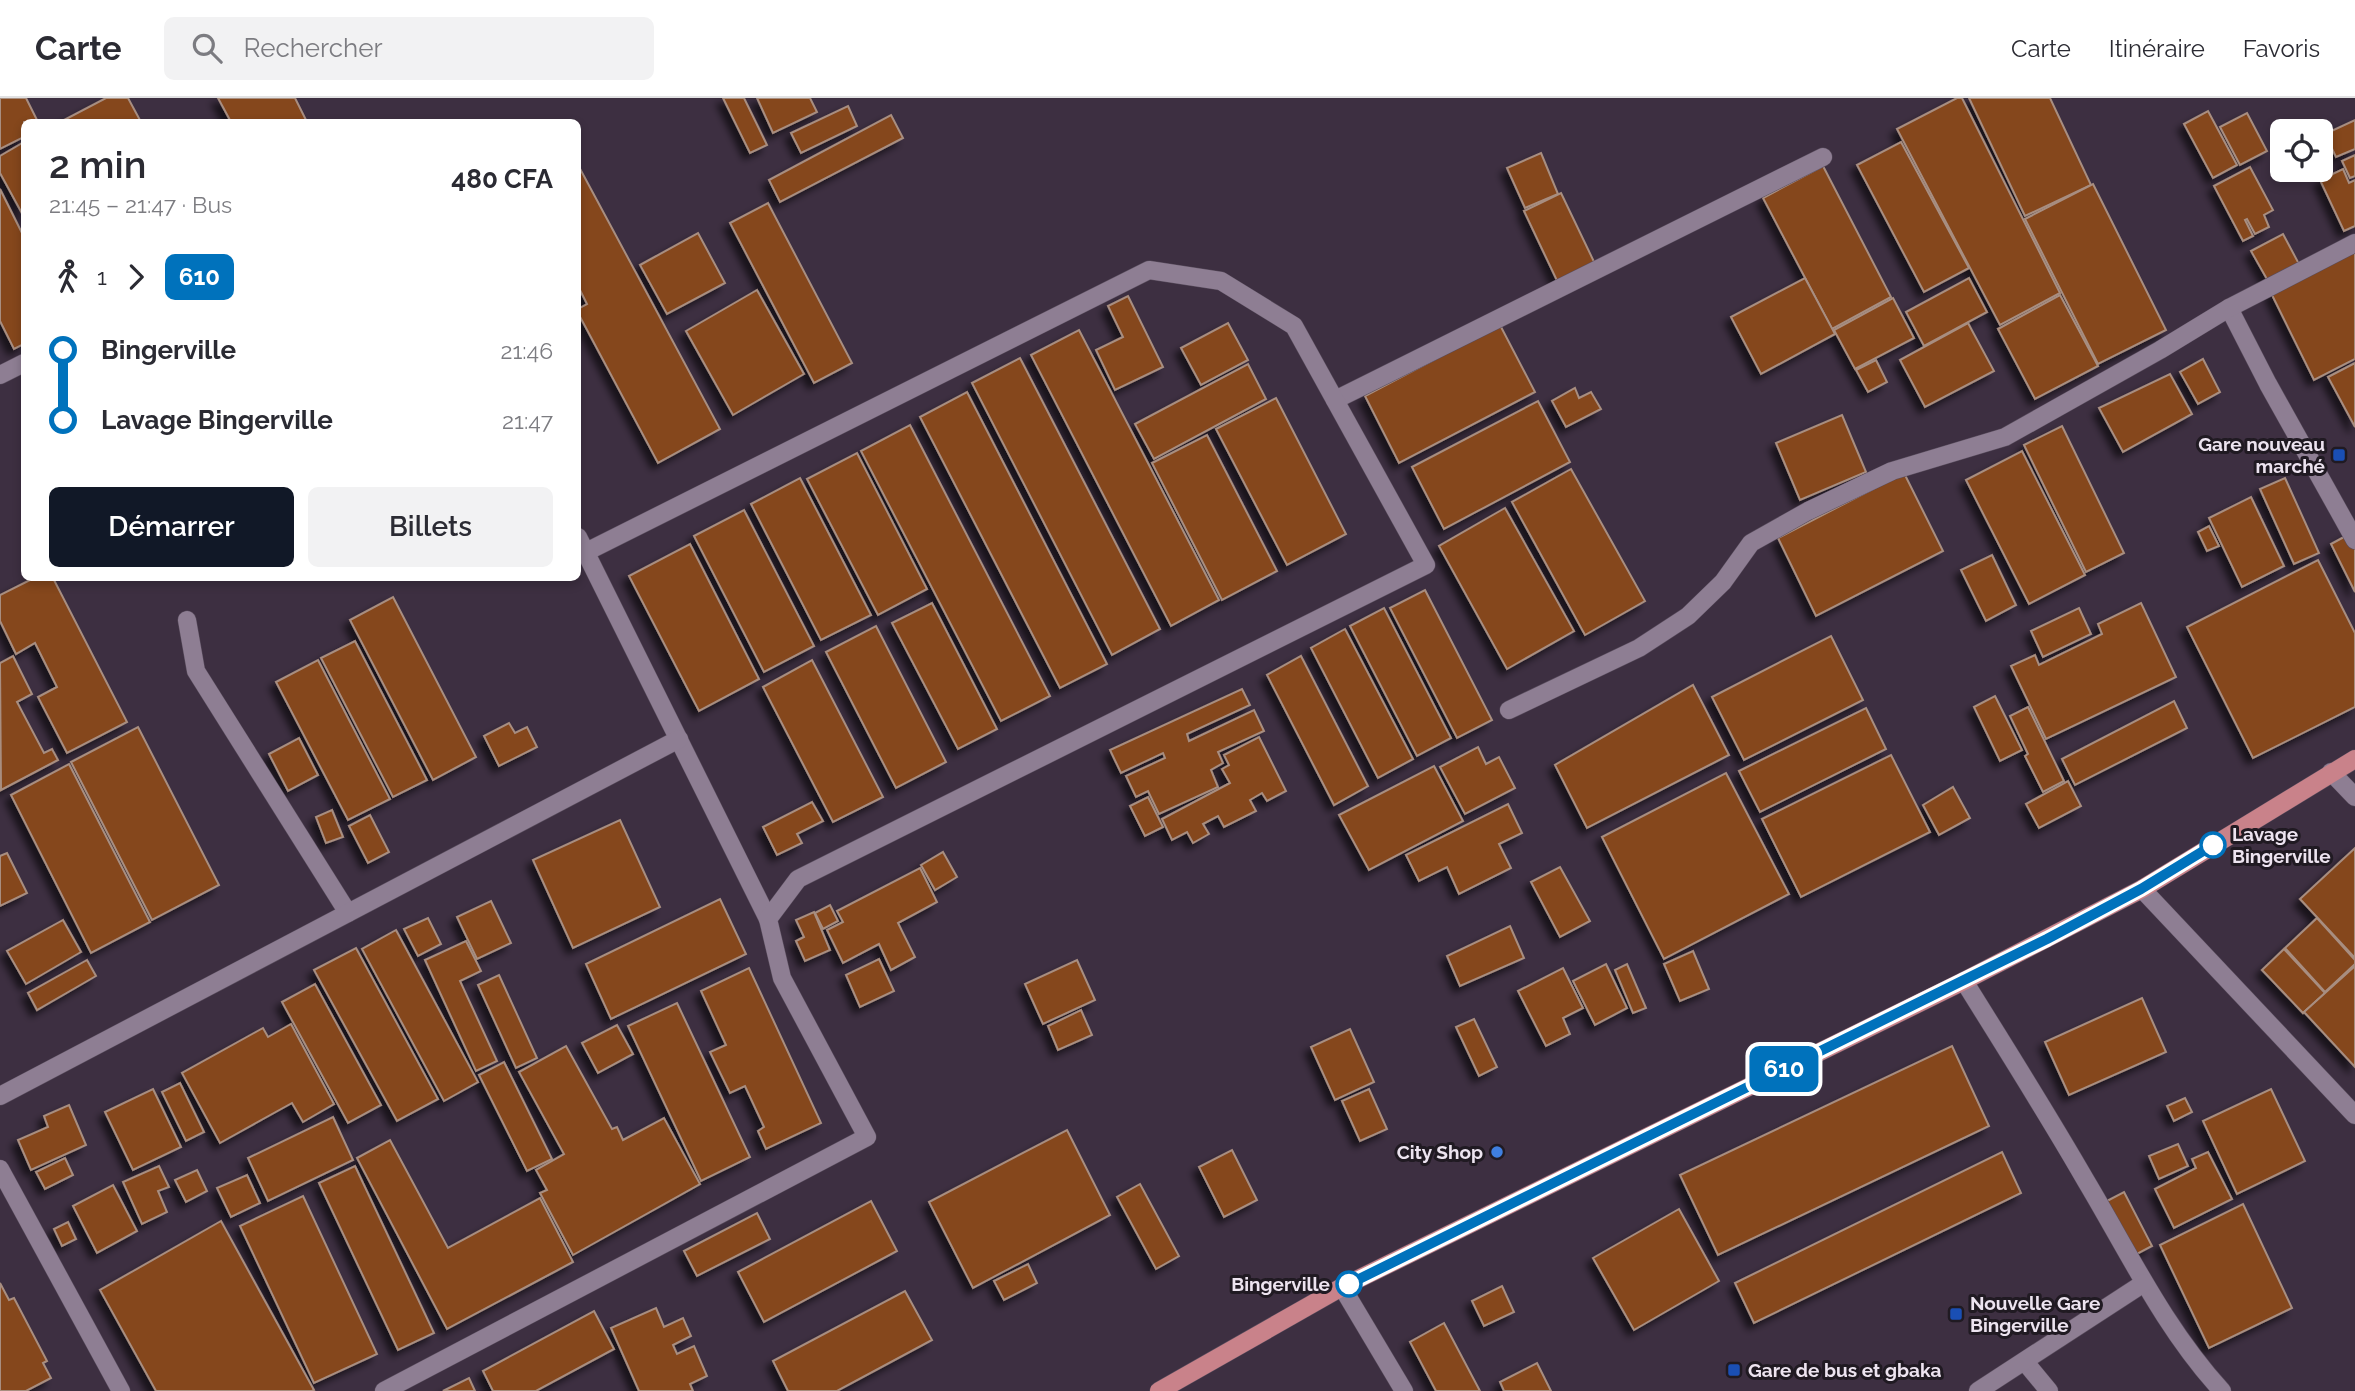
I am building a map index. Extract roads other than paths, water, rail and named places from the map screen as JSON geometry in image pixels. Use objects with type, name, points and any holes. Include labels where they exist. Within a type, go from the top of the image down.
[{"type":"main road","points":[[1158,1391],[1342,1287],[1964,981],[2141,889],[2355,759]]},
{"type":"street","points":[[1335,400],[1823,157]]},
{"type":"street","points":[[1510,709],[1639,648],[1688,616],[1723,582],[1752,543],[1808,511],[1892,471],[2005,437],[2229,308],[2355,243]]},
{"type":"street","points":[[384,1391],[867,1137],[782,978],[768,919],[582,545],[1149,270],[1221,281],[1294,326],[1426,565],[797,879],[768,919]]},
{"type":"street","points":[[2229,308],[2355,540]]},
{"type":"street","points":[[0,375],[21,364]]},
{"type":"street","points":[[187,620],[196,671],[348,913]]},
{"type":"street","points":[[0,1096],[679,739]]},
{"type":"street","points":[[2332,772],[2355,797]]},
{"type":"street","points":[[2141,889],[2355,1115]]},
{"type":"street","points":[[1964,981],[2086,1181],[2144,1283],[2198,1364],[2222,1391]]},
{"type":"street","points":[[0,1169],[121,1391]]},
{"type":"street","points":[[1978,1391],[2144,1283]]},
{"type":"street","points":[[1342,1287],[1404,1391]]},
{"type":"street","points":[[2025,1362],[2049,1391]]},
{"type":"place","name":"Gare nouveau marché","points":[[2339,455]]},
{"type":"place","name":"Lavage Bingerville","points":[[2213,845]]},
{"type":"place","name":"City Shop","points":[[1497,1152]]},
{"type":"place","name":"Bingerville","points":[[1349,1284]]},
{"type":"place","name":"Nouvelle Gare Bingerville","points":[[1956,1314]]},
{"type":"place","name":"Gare de bus et gbaka","points":[[1734,1370]]}]
